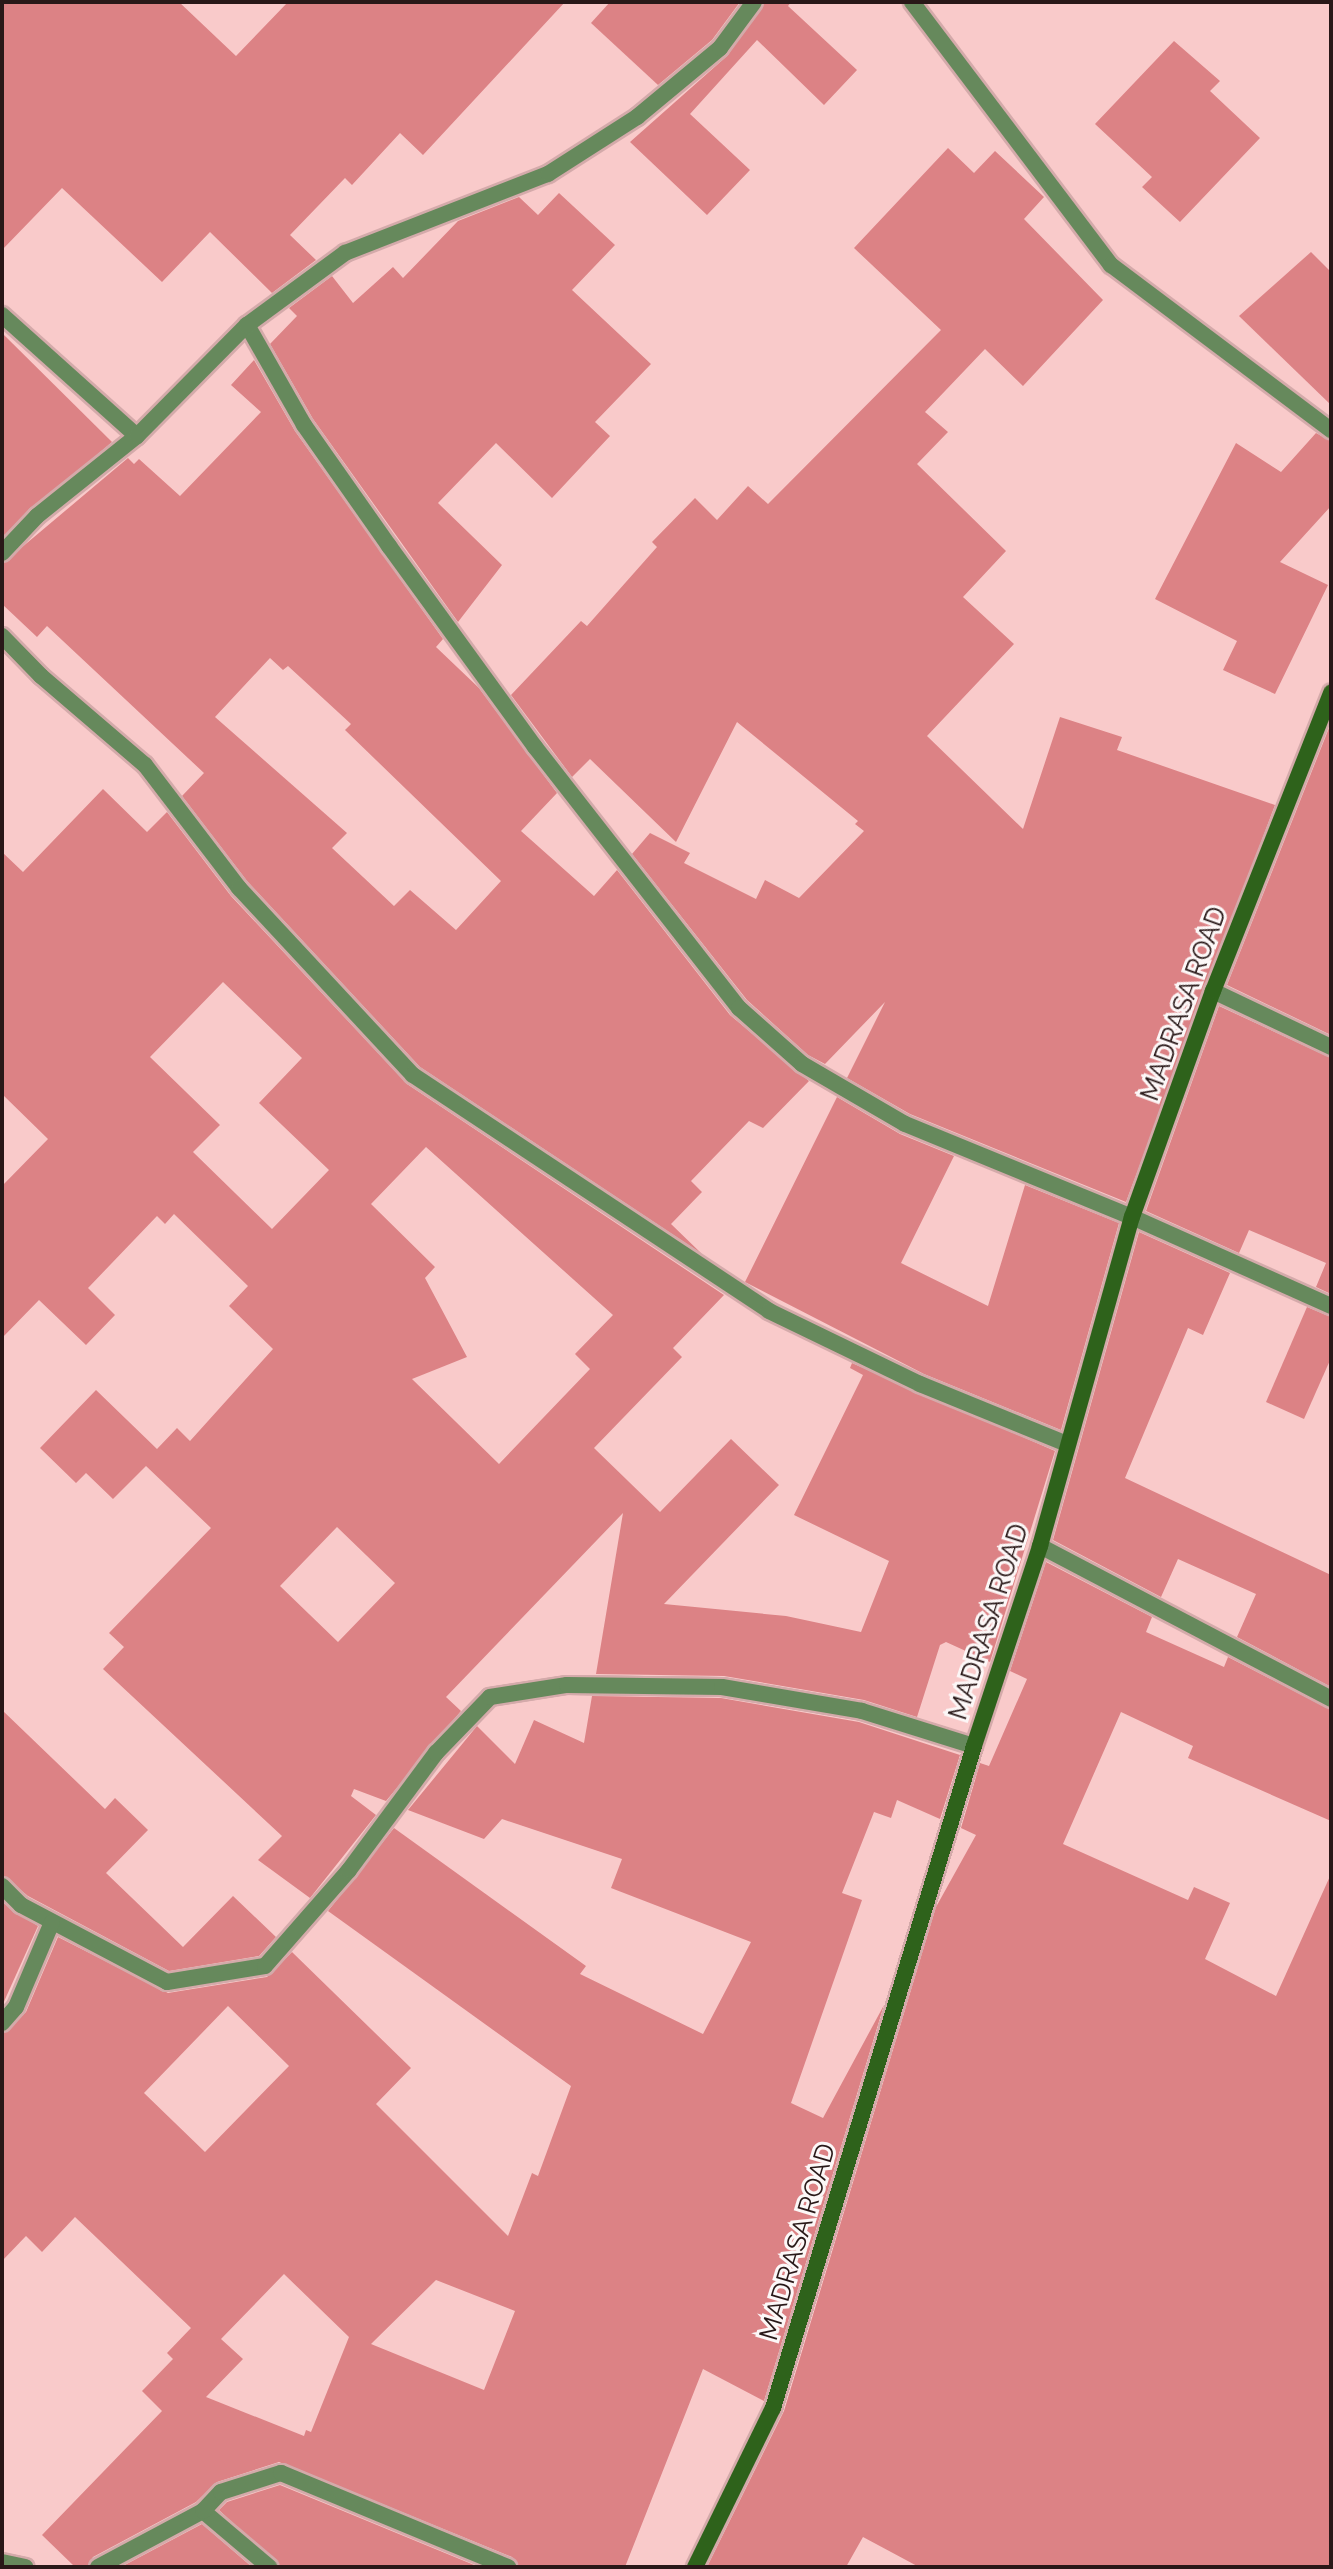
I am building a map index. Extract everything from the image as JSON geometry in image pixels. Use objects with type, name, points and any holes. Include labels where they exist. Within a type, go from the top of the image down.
[{"type":"street","points":[[2,553],[37,516],[137,436],[247,325],[345,253],[548,174],[637,117],[720,48],[754,2]]},
{"type":"street","points":[[912,2],[1111,265],[1331,430]]},
{"type":"street","points":[[2,315],[137,436]]},
{"type":"street","points":[[247,325],[304,425],[389,546],[535,747],[739,1008],[802,1064],[905,1124],[1132,1217],[1331,1306]]},
{"type":"street","points":[[2,636],[145,765],[239,888],[413,1075],[769,1311],[920,1384],[1067,1444]]},
{"type":"street","name":"MADRASA ROAD","points":[[695,2567],[773,2408],[974,1746],[1040,1546],[1132,1217],[1213,991],[1331,693]]},
{"type":"street","points":[[1213,991],[1331,1047]]},
{"type":"street","points":[[1040,1546],[1331,1699]]},
{"type":"street","points":[[2,1886],[21,1905],[167,1982],[265,1966],[349,1870],[436,1753],[490,1697],[567,1685],[722,1687],[862,1711],[974,1746]]},
{"type":"street","points":[[2,2023],[16,2007],[31,1961],[52,1922]]},
{"type":"street","points":[[98,2567],[203,2511],[221,2492],[281,2473],[508,2567]]},
{"type":"street","points":[[203,2511],[269,2567]]},
{"type":"street","points":[[2,2562],[25,2567]]},
{"type":"building","points":[[2,2],[179,2],[236,56],[288,2],[565,2],[423,155],[400,133],[352,185],[345,178],[290,235],[316,260],[272,293],[210,232],[162,282],[62,188],[2,250]]},
{"type":"building","points":[[610,2],[740,2],[712,40],[658,85],[591,23]]},
{"type":"building","points":[[765,2],[791,2],[788,6],[857,70],[824,105],[757,40],[690,114],[750,170],[707,215],[630,142],[727,56]]},
{"type":"building","points":[[1174,41],[1220,81],[1210,91],[1260,138],[1180,222],[1142,187],[1152,177],[1095,124]]},
{"type":"building","points":[[948,148],[974,173],[995,151],[1044,197],[1024,219],[1103,300],[1023,386],[985,349],[925,412],[948,432],[917,464],[1006,551],[963,597],[1014,644],[927,736],[1023,829],[1060,717],[1122,737],[1117,750],[1275,805],[1126,1202],[910,1114],[847,1078],[885,1002],[825,1064],[808,1055],[747,1000],[632,854],[650,833],[690,853],[684,863],[756,899],[765,880],[799,898],[864,831],[855,824],[858,821],[737,722],[676,842],[590,759],[572,777],[511,695],[581,621],[587,626],[657,547],[652,542],[695,498],[717,520],[748,486],[768,504],[941,330],[854,248]]},
{"type":"building","points":[[559,193],[615,245],[572,290],[651,364],[595,422],[610,436],[552,498],[496,443],[438,503],[502,565],[458,622],[313,419],[270,344],[297,316],[289,308],[332,276],[353,303],[393,267],[403,278],[458,221],[519,197],[538,215]]},
{"type":"building","points":[[1311,252],[1331,272],[1331,405],[1239,316]]},
{"type":"building","points":[[2,333],[112,442],[2,537]]},
{"type":"building","points":[[254,360],[295,431],[443,639],[436,647],[479,688],[557,793],[521,831],[594,896],[617,870],[730,1015],[809,1081],[763,1128],[749,1121],[691,1181],[702,1192],[671,1224],[702,1254],[420,1067],[247,881],[182,796],[204,773],[47,626],[37,637],[2,604],[2,564],[128,458],[134,464],[139,459],[180,496],[261,412],[231,385]],"holes":[[[270,658],[283,670],[288,666],[351,724],[345,730],[501,881],[456,930],[410,890],[394,906],[332,848],[347,833],[215,717]]]},
{"type":"building","points":[[1316,433],[1331,441],[1331,506],[1280,562],[1328,585],[1275,694],[1223,670],[1237,641],[1155,599],[1236,443],[1281,472]]},
{"type":"building","points":[[1331,723],[1331,1035],[1227,985]]},
{"type":"building","points":[[103,789],[147,832],[167,812],[231,896],[407,1084],[724,1295],[673,1348],[682,1357],[594,1448],[660,1512],[731,1439],[779,1485],[664,1604],[786,1616],[861,1632],[889,1561],[794,1515],[863,1375],[850,1368],[852,1363],[1055,1451],[990,1662],[946,1642],[940,1645],[917,1717],[864,1700],[724,1676],[596,1674],[623,1513],[446,1697],[461,1711],[386,1801],[354,1789],[351,1796],[376,1815],[310,1898],[258,1860],[282,1836],[103,1669],[124,1647],[109,1633],[211,1528],[146,1466],[113,1499],[86,1473],[76,1483],[40,1448],[96,1390],[157,1449],[177,1428],[190,1441],[273,1349],[229,1306],[248,1286],[174,1214],[165,1224],[157,1216],[88,1288],[115,1315],[86,1345],[39,1300],[2,1338],[2,1186],[48,1139],[2,1094],[2,852],[23,872]],"holes":[[[223,982],[302,1058],[259,1103],[329,1170],[272,1229],[193,1152],[220,1125],[150,1057]],[[426,1147],[613,1315],[575,1354],[590,1369],[499,1464],[412,1379],[467,1357],[425,1278],[435,1267],[371,1204]],[[337,1527],[395,1583],[338,1642],[280,1586]]]},
{"type":"building","points":[[1219,1006],[1331,1058],[1331,1294],[1316,1287],[1326,1263],[1249,1230],[1239,1253],[1146,1211]]},
{"type":"building","points":[[837,1097],[900,1134],[954,1156],[901,1263],[988,1306],[1025,1185],[1119,1223],[1061,1430],[924,1374],[745,1282]]},
{"type":"building","points":[[1139,1232],[1230,1273],[1203,1335],[1188,1328],[1125,1478],[1331,1575],[1331,1687],[1237,1637],[1256,1594],[1178,1559],[1161,1597],[1053,1540]]},
{"type":"building","points":[[1307,1307],[1331,1317],[1331,1358],[1304,1419],[1266,1402]]},
{"type":"building","points":[[1046,1562],[1152,1617],[1146,1632],[1224,1667],[1228,1657],[1331,1710],[1331,1821],[1188,1758],[1193,1746],[1121,1712],[1063,1844],[1188,1900],[1194,1887],[1230,1903],[1205,1959],[1276,1996],[1331,1874],[1331,2567],[919,2567],[863,2537],[846,2567],[707,2567],[784,2411],[936,1907],[976,1835],[961,1828],[980,1763],[989,1766],[1027,1679],[1010,1671]]},
{"type":"building","points":[[592,1696],[721,1698],[859,1722],[960,1755],[940,1819],[897,1800],[891,1818],[874,1812],[842,1893],[862,1900],[791,2103],[823,2118],[884,2005],[764,2401],[703,2369],[625,2567],[519,2567],[512,2557],[279,2462],[217,2482],[196,2502],[93,2557],[87,2567],[75,2567],[42,2535],[162,2411],[142,2391],[173,2359],[167,2353],[191,2328],[75,2217],[42,2252],[26,2236],[2,2261],[2,2034],[26,2012],[58,1937],[168,1993],[267,1977],[292,1952],[411,2068],[376,2104],[508,2236],[532,2173],[538,2176],[571,2086],[328,1911],[394,1828],[586,1966],[580,1974],[703,2034],[751,1942],[611,1888],[622,1859],[502,1819],[484,1839],[408,1810],[477,1726],[515,1764],[534,1720],[584,1743]],"holes":[[[228,2006],[289,2066],[205,2152],[144,2093]],[[284,2274],[349,2337],[311,2432],[306,2430],[304,2436],[206,2397],[243,2359],[221,2339]],[[436,2280],[515,2311],[484,2390],[371,2344]]]},
{"type":"building","points":[[2,1710],[105,1809],[115,1798],[148,1830],[106,1873],[183,1947],[233,1896],[276,1937],[259,1956],[169,1971],[28,1896],[2,1875]]},
{"type":"building","points":[[2,1902],[38,1926],[2,2006]]},
{"type":"building","points":[[280,2485],[479,2567],[280,2567],[219,2510],[227,2502]]},
{"type":"building","points":[[202,2524],[252,2567],[121,2567]]}]
